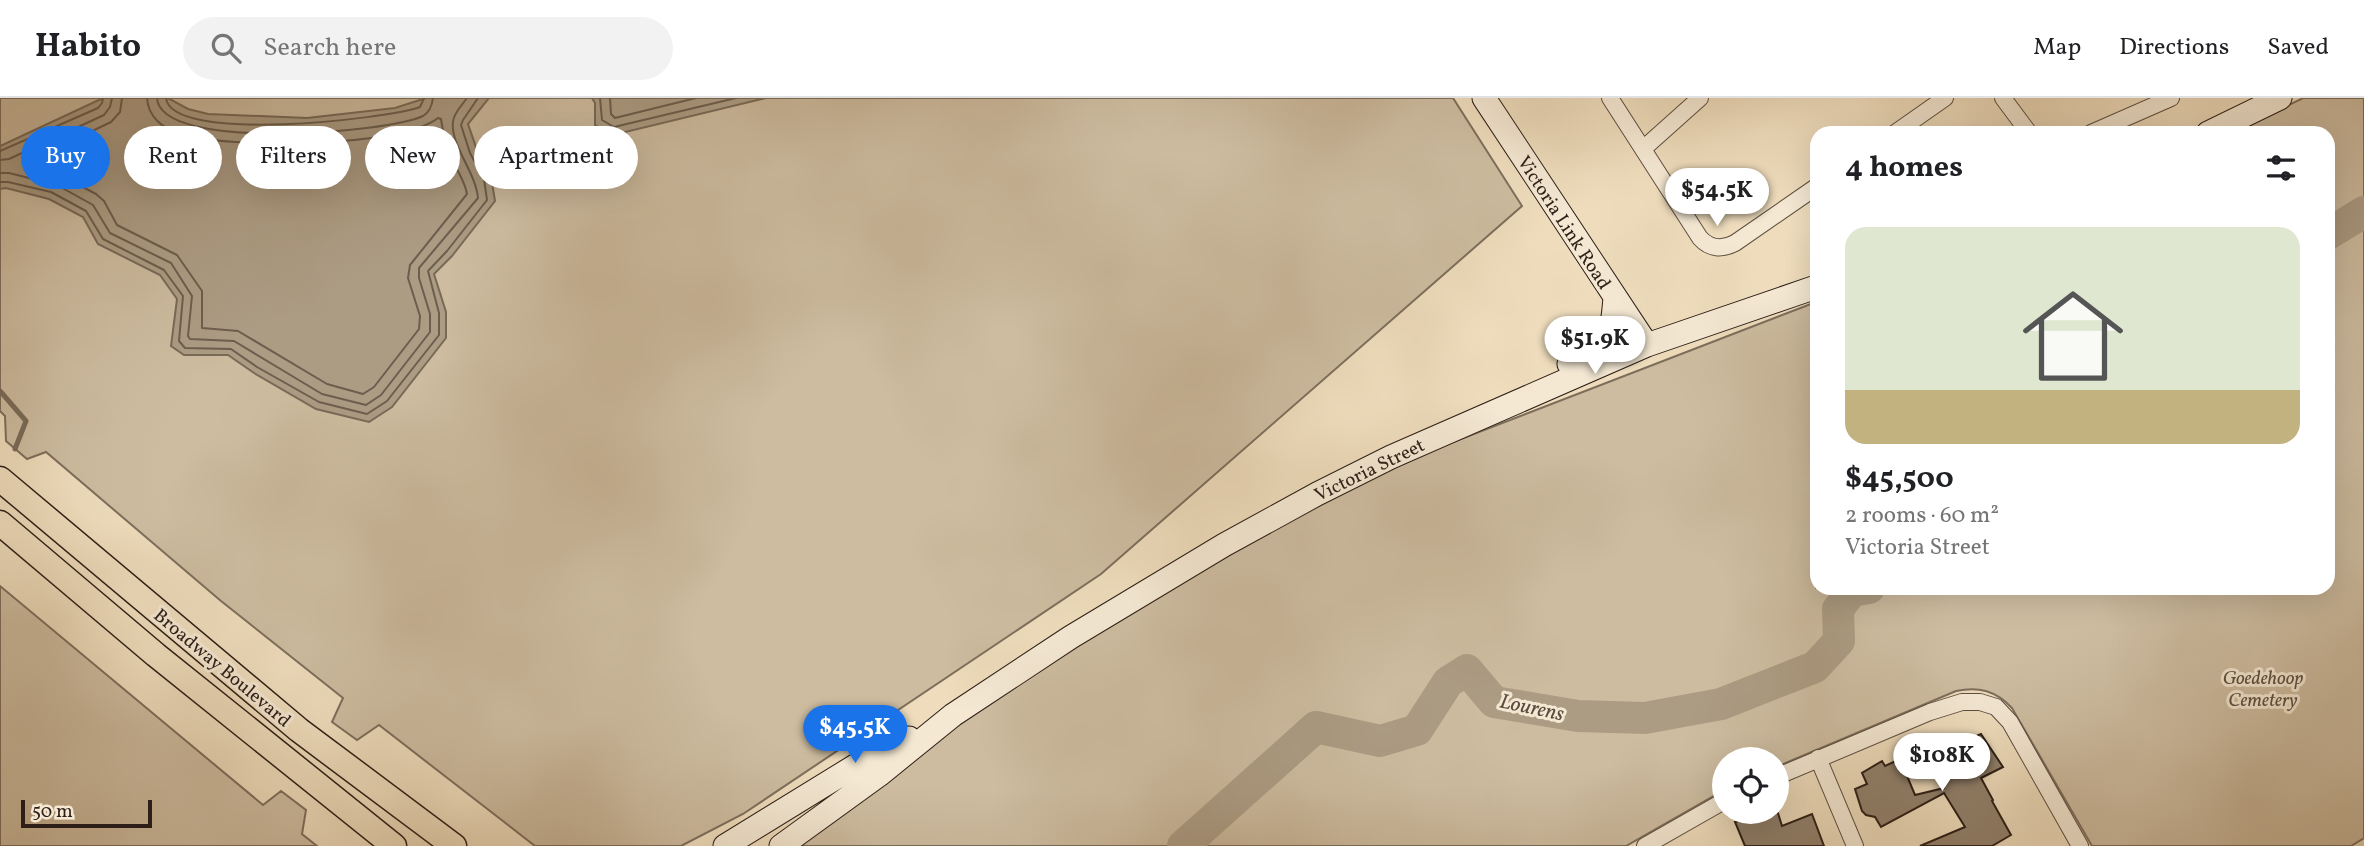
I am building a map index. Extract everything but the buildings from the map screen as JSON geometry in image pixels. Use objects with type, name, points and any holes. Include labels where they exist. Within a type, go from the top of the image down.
[{"type":"main road","name":"Victoria Link Road","points":[[1484,98],[1647,345]]},
{"type":"main road","points":[[2222,126],[2280,98]]},
{"type":"main road","name":"Victoria Street","points":[[781,846],[879,775],[953,715],[1071,637],[1235,539],[1344,479],[1647,345],[1810,289]]},
{"type":"main road","points":[[1500,409],[1522,389],[1547,373],[1599,348],[1609,337],[1613,325],[1615,297]]},
{"type":"main road","name":"Broadway Boulevard","points":[[0,479],[299,730],[454,846]]},
{"type":"main road","name":"Broadway Boulevard","points":[[0,523],[156,655],[394,846]]},
{"type":"main road","name":"Victoria Street","points":[[725,846],[860,763],[953,715]]},
{"type":"street","points":[[1610,98],[1700,238],[1716,247],[1723,248],[1735,243],[1810,191]]},
{"type":"street","points":[[1643,149],[1700,98]]},
{"type":"street","points":[[1905,126],[1945,98]]},
{"type":"street","points":[[2003,98],[2024,126]]},
{"type":"street","points":[[2107,126],[2171,98]]},
{"type":"street","points":[[1789,771],[1930,712],[1962,702],[1980,702],[1996,707],[2010,722],[2080,846]]},
{"type":"street","points":[[1818,758],[1855,846]]},
{"type":"street","points":[[1646,846],[1712,808]]},
{"type":"green space","points":[[0,98],[1453,98],[1522,206],[1101,574],[743,814],[681,846],[535,846],[379,725],[357,740],[332,722],[343,698],[221,601],[46,452],[27,459],[6,441],[5,416],[0,411]]},
{"type":"green space","name":"Goedehoop Cemetery","points":[[2303,98],[2364,98],[2364,838],[2351,846],[2092,846],[2012,708],[2000,697],[1987,691],[1972,689],[1956,691],[1789,762],[1789,747],[1712,747],[1712,797],[1626,846],[796,846],[905,761],[1095,633],[1293,518],[1422,454],[1810,304],[1810,595],[2335,595],[2335,126],[2247,126]]},
{"type":"green space","points":[[0,586],[263,805],[281,791],[306,810],[302,834],[317,846],[0,846]]},
{"type":"water","points":[[103,98],[168,98],[188,109],[208,114],[307,118],[395,108],[426,98],[489,98],[468,124],[474,141],[474,189],[493,189],[495,201],[452,256],[434,274],[446,312],[446,338],[392,407],[369,422],[316,409],[228,355],[184,355],[171,346],[177,299],[160,275],[98,244],[83,217],[49,199],[6,188],[0,189],[0,146],[21,136],[21,189],[110,189],[110,126],[43,126]]},
{"type":"water","points":[[592,98],[766,98],[638,129],[638,126],[595,125],[595,103]]},
{"type":"waterway","name":"Lourens","points":[[2335,230],[2364,212]]},
{"type":"waterway","points":[[0,391],[26,421],[15,449]]},
{"type":"waterway","name":"Lourens","points":[[1183,846],[1316,727],[1380,741],[1417,730],[1448,682],[1467,670],[1494,702],[1578,716],[1645,718],[1721,704],[1815,667],[1839,641],[1838,609],[1849,595]]}]
